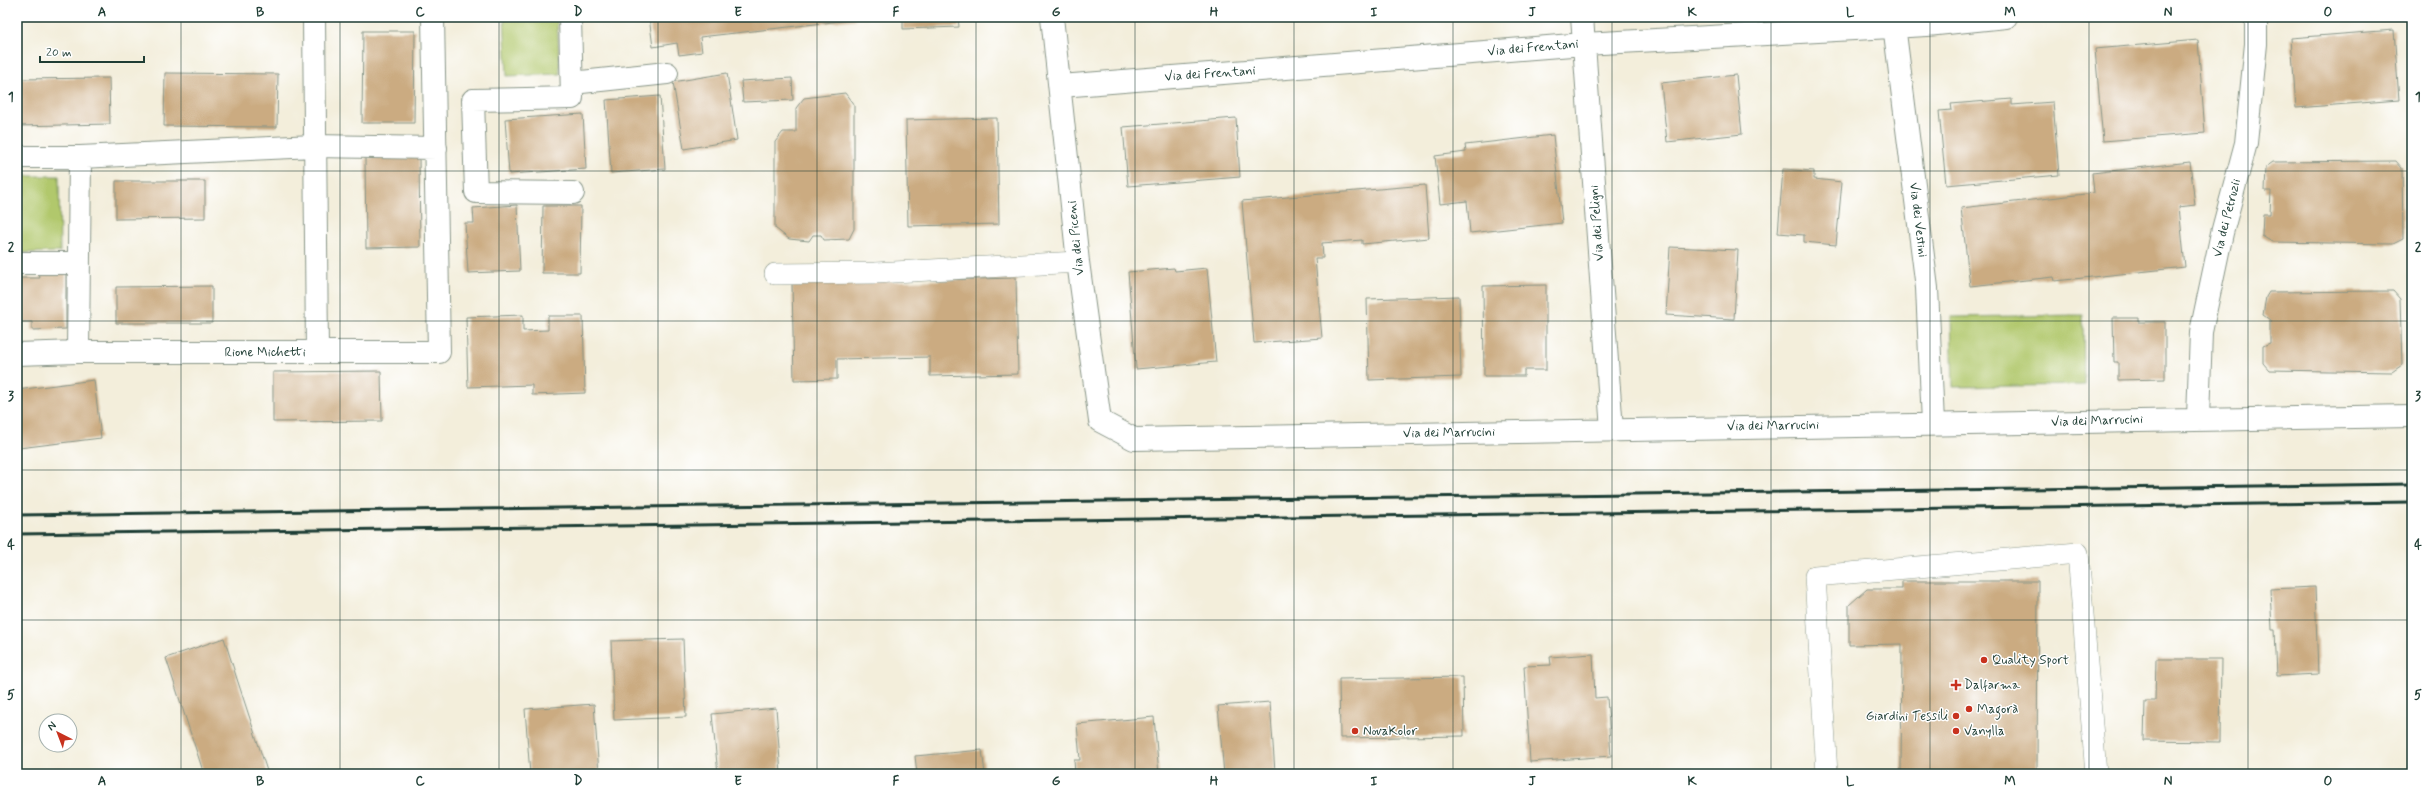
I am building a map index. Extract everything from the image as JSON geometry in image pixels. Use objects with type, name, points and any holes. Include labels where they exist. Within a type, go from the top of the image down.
[{"type":"street","name":"Rione Michetti","points":[[17,354],[78,352],[317,352],[314,17]]},
{"type":"street","points":[[317,352],[439,352],[436,148],[432,17]]},
{"type":"street","points":[[570,17],[572,98],[474,100],[476,192],[574,193]]},
{"type":"street","name":"Via dei Piceni","points":[[1052,17],[1061,86],[1078,262],[1100,421],[1134,439]]},
{"type":"street","name":"Via dei Peligni","points":[[1582,17],[1612,430]]},
{"type":"street","name":"Via dei Frentani","points":[[1061,86],[1894,21],[1927,25],[2006,17]]},
{"type":"street","name":"Via dei Petruzii","points":[[2198,418],[2201,332],[2222,233],[2246,142],[2256,44],[2256,17]]},
{"type":"street","name":"Via dei Vestini","points":[[1894,21],[1927,288],[1934,423]]},
{"type":"street","points":[[572,83],[667,73]]},
{"type":"street","points":[[17,157],[80,157],[314,146],[436,148]]},
{"type":"street","points":[[78,352],[80,157]]},
{"type":"street","points":[[17,263],[78,263]]},
{"type":"street","name":"Via dei Marrucini","points":[[1134,439],[2198,418],[2412,416]]},
{"type":"lane","points":[[775,274],[875,273],[1078,262]]},
{"type":"lane","points":[[1827,774],[1816,576],[2078,553],[2096,774]]},
{"type":"green space","points":[[504,17],[557,17],[560,74],[507,76]]},
{"type":"green space","points":[[17,176],[59,176],[60,252],[17,253]]},
{"type":"green space","points":[[2083,315],[2084,385],[1953,387],[1951,317]]},
{"type":"building","points":[[649,17],[868,18],[700,37],[702,52],[679,55],[677,43],[653,47]]},
{"type":"building","points":[[903,17],[958,17],[959,27],[903,29]]},
{"type":"building","points":[[2394,30],[2399,100],[2296,108],[2291,38]]},
{"type":"building","points":[[363,31],[415,31],[414,123],[362,123]]},
{"type":"building","points":[[2198,40],[2205,133],[2103,141],[2095,49]]},
{"type":"building","points":[[165,73],[278,74],[277,127],[164,126]]},
{"type":"building","points":[[727,73],[737,140],[684,149],[673,82]]},
{"type":"building","points":[[1736,75],[1742,134],[1667,142],[1661,83]]},
{"type":"building","points":[[109,78],[110,124],[17,126],[17,79]]},
{"type":"building","points":[[792,78],[793,100],[743,102],[741,81]]},
{"type":"building","points":[[845,93],[854,105],[854,229],[849,239],[824,240],[821,235],[813,235],[809,241],[789,239],[775,228],[775,142],[783,132],[796,132],[796,108],[804,98]]},
{"type":"building","points":[[660,96],[665,169],[611,173],[606,100]]},
{"type":"building","points":[[2012,99],[2012,105],[2053,102],[2059,175],[1946,185],[1939,111],[1952,110],[1951,104]]},
{"type":"building","points":[[583,114],[586,169],[509,174],[505,119]]},
{"type":"building","points":[[997,118],[999,224],[908,226],[906,120]]},
{"type":"building","points":[[1236,118],[1240,177],[1128,186],[1123,127]]},
{"type":"building","points":[[1553,135],[1562,223],[1470,233],[1467,201],[1440,204],[1435,156],[1466,152],[1465,145]]},
{"type":"building","points":[[419,157],[420,247],[366,248],[365,158]]},
{"type":"building","points":[[2396,161],[2402,168],[2403,239],[2393,244],[2272,242],[2262,236],[2263,214],[2270,214],[2271,191],[2265,191],[2266,167],[2273,162]]},
{"type":"building","points":[[2190,162],[2195,205],[2179,207],[2185,267],[2055,281],[2054,277],[1970,286],[1961,208],[2094,193],[2092,173]]},
{"type":"building","points":[[1783,169],[1814,171],[1814,179],[1842,182],[1836,245],[1804,242],[1804,235],[1778,233]]},
{"type":"building","points":[[116,181],[205,181],[205,218],[116,219]]},
{"type":"building","points":[[1425,185],[1429,238],[1362,244],[1362,240],[1322,243],[1323,258],[1315,258],[1322,338],[1254,343],[1242,201]]},
{"type":"building","points":[[517,205],[520,271],[468,273],[465,223],[474,223],[473,208]]},
{"type":"building","points":[[543,206],[581,206],[580,273],[542,273]]},
{"type":"building","points":[[1670,247],[1738,250],[1734,319],[1666,315]]},
{"type":"building","points":[[1174,268],[1175,271],[1207,268],[1216,362],[1136,369],[1128,272]]},
{"type":"building","points":[[39,273],[66,273],[66,329],[32,330],[32,322],[17,322],[17,278],[40,278]]},
{"type":"building","points":[[1016,278],[1018,374],[930,376],[930,357],[837,359],[837,379],[794,380],[792,284]]},
{"type":"building","points":[[1546,285],[1546,370],[1524,370],[1524,376],[1484,376],[1483,286]]},
{"type":"building","points":[[212,286],[212,323],[116,323],[116,287]]},
{"type":"building","points":[[2393,291],[2400,299],[2402,365],[2392,372],[2269,370],[2263,363],[2263,346],[2270,343],[2270,320],[2263,315],[2266,297],[2269,292]]},
{"type":"building","points":[[1459,296],[1461,377],[1369,380],[1367,299]]},
{"type":"building","points":[[523,315],[523,331],[548,330],[548,316],[583,316],[585,393],[532,395],[532,385],[468,387],[466,317]]},
{"type":"building","points":[[2113,318],[2139,318],[2139,322],[2165,322],[2165,379],[2118,380],[2118,362],[2114,362]]},
{"type":"building","points":[[381,371],[382,421],[273,422],[273,372]]},
{"type":"building","points":[[94,380],[101,438],[19,448],[17,390]]},
{"type":"building","name":"Magorà","points":[[1902,581],[2038,581],[2037,774],[1901,774],[1902,644],[1849,645],[1849,605],[1867,589],[1902,589]]},
{"type":"building","points":[[2315,587],[2318,674],[2277,676],[2275,630],[2272,630],[2270,589]]},
{"type":"building","points":[[224,638],[268,774],[204,774],[166,658]]},
{"type":"building","points":[[683,639],[686,717],[614,720],[611,641]]},
{"type":"building","points":[[1593,654],[1595,698],[1607,697],[1611,756],[1530,762],[1524,666],[1551,665],[1550,657]]},
{"type":"building","points":[[2156,659],[2221,659],[2220,742],[2144,741],[2145,701],[2155,701]]},
{"type":"building","points":[[1463,677],[1464,736],[1340,738],[1339,679]]},
{"type":"building","points":[[1270,702],[1275,772],[1224,774],[1218,706]]},
{"type":"building","points":[[594,704],[599,774],[530,774],[525,709]]},
{"type":"building","points":[[776,708],[781,774],[718,774],[712,714]]},
{"type":"building","points":[[1154,717],[1159,774],[1075,774],[1074,760],[1080,760],[1077,724]]},
{"type":"building","points":[[982,750],[985,774],[917,774],[915,756]]},
{"type":"railway","points":[[17,515],[2412,484]]},
{"type":"railway","points":[[17,534],[2412,502]]},
{"type":"place","name":"Quality Sport","points":[[1984,660]]},
{"type":"place","name":"Dalfarma","points":[[1956,685]]},
{"type":"place","name":"Magorà","points":[[1969,709]]},
{"type":"place","name":"Giardini Tessili","points":[[1956,716]]},
{"type":"place","name":"NovaKolor","points":[[1355,731]]},
{"type":"place","name":"Vanylla","points":[[1956,731]]}]
